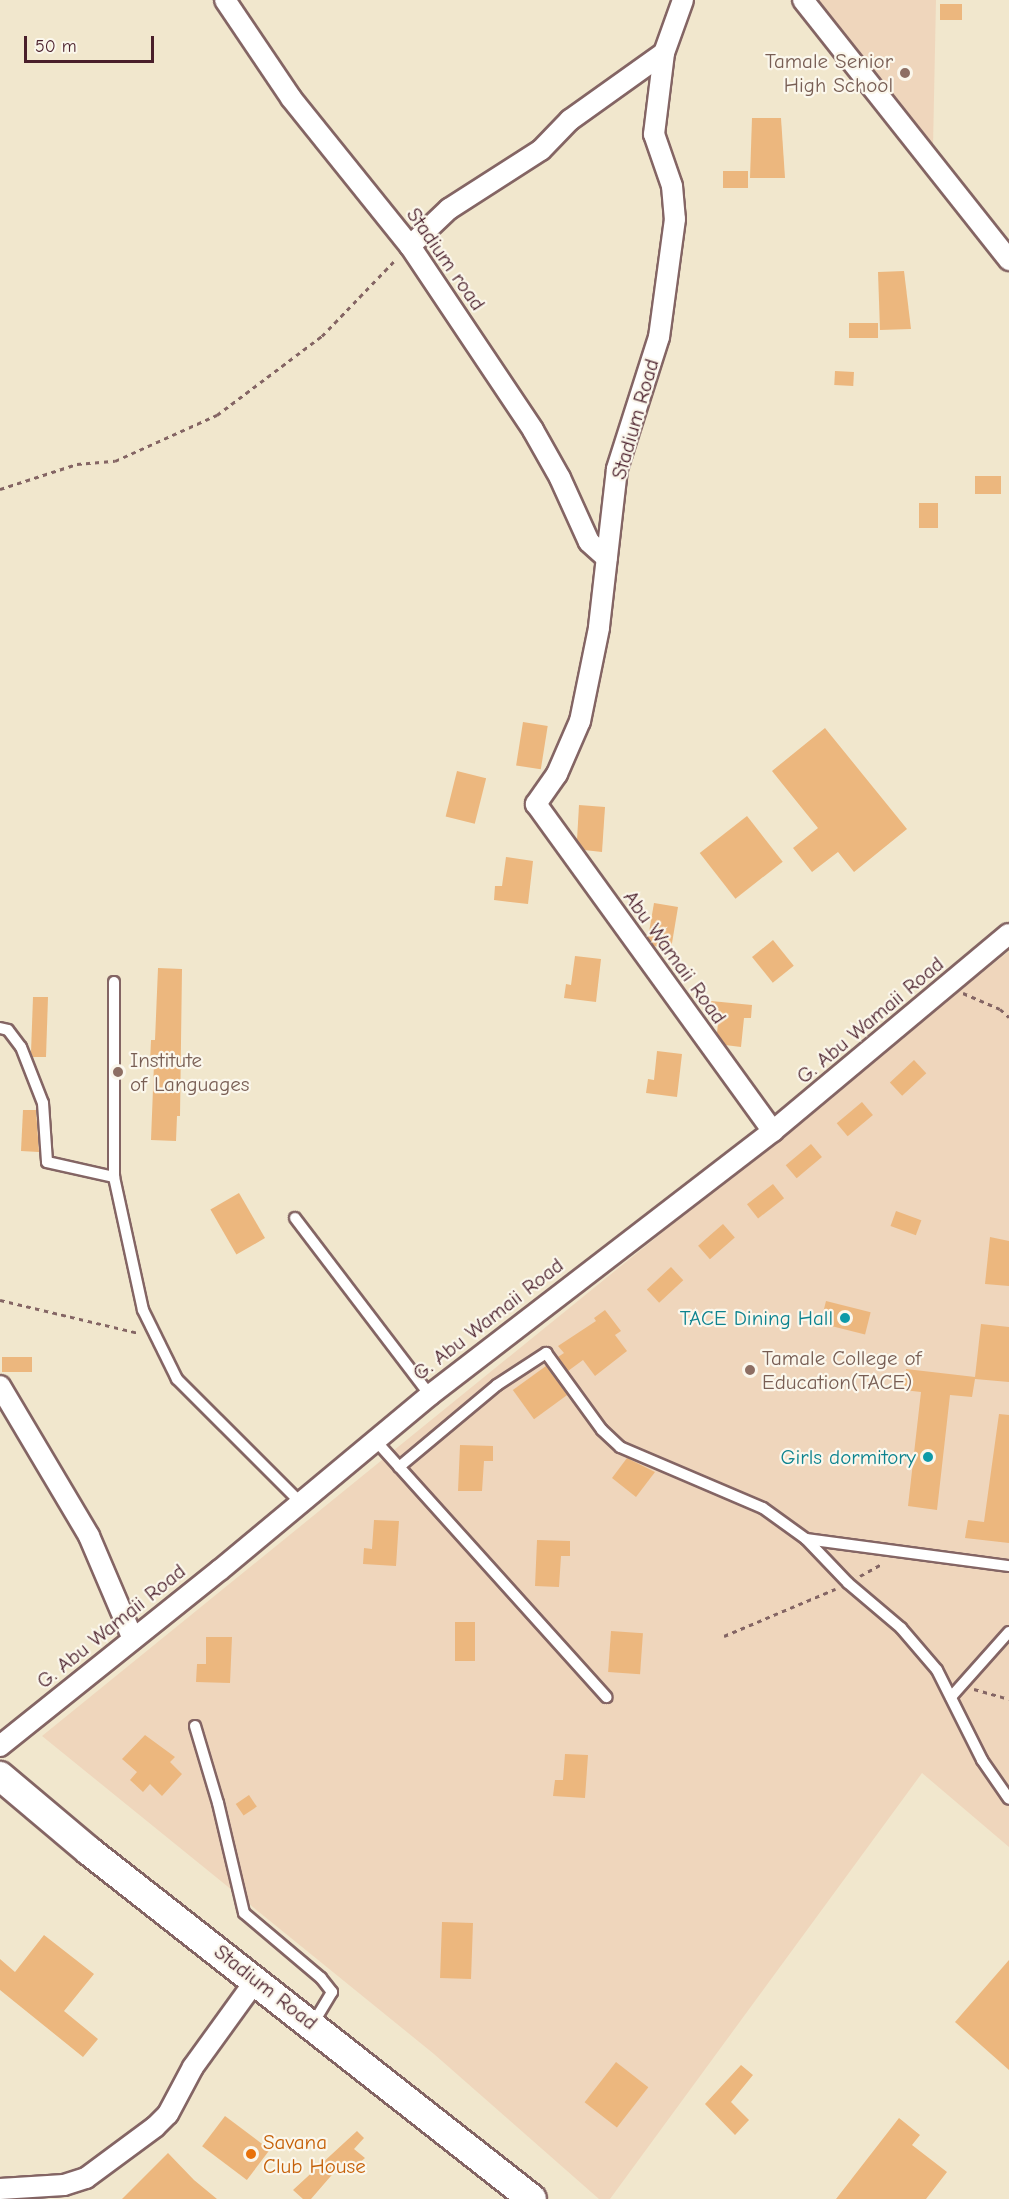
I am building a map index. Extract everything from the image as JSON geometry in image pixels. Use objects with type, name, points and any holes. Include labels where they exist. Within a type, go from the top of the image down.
[{"type":"main road","name":"Stadium Road","points":[[0,1776],[89,1851],[313,2024],[532,2199]]},
{"type":"street","name":"Stadium road","points":[[225,0],[291,98],[410,246],[533,430],[560,478],[585,536],[607,558]]},
{"type":"street","name":"Stadium Road","points":[[538,811],[539,795],[557,774],[580,721],[599,628],[617,469],[659,337],[675,219],[672,186],[654,134],[664,53],[683,0]]},
{"type":"street","points":[[802,0],[1009,260]]},
{"type":"street","points":[[410,246],[450,209],[541,150],[570,120],[664,53]]},
{"type":"street","name":"Abu Wamaii Road","points":[[538,811],[773,1131]]},
{"type":"street","name":"G. Abu Wamaii Road","points":[[0,1746],[429,1395],[773,1131],[1009,934]]},
{"type":"street","points":[[0,1386],[89,1536],[133,1639]]},
{"type":"street","points":[[39,2199],[64,2185],[86,2178],[168,2114],[193,2067],[256,1980]]},
{"type":"street","points":[[0,2189],[64,2185]]},
{"type":"lane","points":[[114,982],[114,1177],[143,1310],[153,1336],[177,1379],[300,1502]]},
{"type":"lane","points":[[0,1028],[8,1030],[21,1047],[44,1103],[47,1162],[54,1166],[114,1177]]},
{"type":"lane","points":[[295,1218],[429,1395]]},
{"type":"lane","points":[[399,1467],[497,1384],[546,1353],[602,1430],[620,1447],[656,1466],[736,1493],[806,1539],[848,1583],[901,1629],[937,1670],[982,1760],[1009,1799]]},
{"type":"lane","points":[[375,1440],[606,1697]]},
{"type":"lane","points":[[806,1539],[900,1554],[1009,1566]]},
{"type":"lane","points":[[951,1697],[1009,1632]]},
{"type":"lane","points":[[195,1726],[224,1825],[244,1913],[253,1924],[321,1978],[332,1992],[313,2024]]},
{"type":"path","points":[[0,489],[77,464],[115,461],[217,415],[322,336],[350,302],[410,246]]},
{"type":"path","points":[[949,985],[1009,1017]]},
{"type":"path","points":[[0,1300],[153,1336]]},
{"type":"path","points":[[724,1636],[848,1583],[900,1554]]},
{"type":"path","points":[[961,1685],[1009,1699]]},
{"type":"shaded area","name":"Tamale Senior High School","points":[[816,0],[936,0],[933,146]]},
{"type":"shaded area","name":"Tamale College of Education(TACE)","points":[[1009,951],[1009,1847],[922,1773],[610,2199],[599,2199],[434,2054],[42,1736]]},
{"type":"building","points":[[940,4],[962,4],[962,20],[940,20]]},
{"type":"building","points":[[752,118],[781,118],[785,178],[750,178]]},
{"type":"building","points":[[723,171],[748,171],[748,188],[723,188]]},
{"type":"building","points":[[904,271],[911,329],[880,330],[878,272]]},
{"type":"building","points":[[849,323],[878,323],[878,338],[849,338]]},
{"type":"building","points":[[835,371],[854,372],[853,386],[834,385]]},
{"type":"building","points":[[975,476],[1001,476],[1001,494],[975,494]]},
{"type":"building","points":[[919,503],[938,503],[938,528],[919,528]]},
{"type":"building","points":[[523,722],[548,726],[541,769],[516,765]]},
{"type":"building","points":[[825,728],[907,829],[854,872],[838,852],[812,872],[793,848],[818,828],[772,771]]},
{"type":"building","points":[[457,771],[486,778],[475,824],[446,817]]},
{"type":"building","points":[[579,805],[605,807],[602,852],[584,850],[577,840]]},
{"type":"building","points":[[747,816],[783,862],[735,899],[700,853]]},
{"type":"building","points":[[506,857],[533,861],[528,904],[494,900],[495,886],[502,886]]},
{"type":"building","points":[[654,903],[678,907],[671,949],[654,946],[648,938]]},
{"type":"building","points":[[773,940],[794,966],[773,983],[752,957]]},
{"type":"building","points":[[575,956],[601,959],[596,1002],[564,998],[566,984],[571,985]]},
{"type":"building","points":[[158,968],[182,969],[180,1116],[177,1116],[176,1141],[151,1140],[154,1063],[150,1063],[151,1040],[155,1040]]},
{"type":"building","points":[[33,997],[48,997],[46,1057],[33,1057],[31,1053]]},
{"type":"building","points":[[711,1001],[752,1005],[751,1018],[744,1018],[741,1047],[725,1045],[717,1033],[719,1014],[709,1013]]},
{"type":"building","points":[[657,1051],[682,1054],[677,1097],[646,1093],[648,1079],[654,1080]]},
{"type":"building","points":[[914,1060],[926,1073],[902,1096],[890,1083]]},
{"type":"building","points":[[862,1102],[873,1115],[848,1136],[837,1123]]},
{"type":"building","points":[[23,1110],[36,1110],[39,1152],[21,1151]]},
{"type":"building","points":[[811,1144],[822,1157],[797,1178],[786,1165]]},
{"type":"building","points":[[773,1184],[784,1198],[758,1219],[747,1204]]},
{"type":"building","points":[[239,1193],[265,1238],[236,1255],[210,1210]]},
{"type":"building","points":[[896,1211],[921,1220],[916,1235],[891,1226]]},
{"type":"building","points":[[723,1224],[735,1238],[710,1259],[698,1246]]},
{"type":"building","points":[[990,1237],[1009,1241],[1009,1286],[985,1284]]},
{"type":"building","points":[[671,1267],[683,1280],[659,1303],[647,1290]]},
{"type":"building","name":"TACE Dining Hall","points":[[826,1301],[871,1312],[865,1334],[820,1323]]},
{"type":"building","points":[[605,1310],[621,1331],[615,1335],[627,1351],[595,1376],[583,1360],[568,1371],[558,1357],[564,1353],[558,1346],[596,1321],[594,1318]]},
{"type":"building","name":"Girls dormitory","points":[[981,1324],[1009,1327],[1009,1382],[975,1379],[972,1397],[950,1395],[937,1510],[908,1506],[921,1392],[904,1390],[906,1369],[975,1377]]},
{"type":"building","points":[[2,1357],[32,1357],[32,1372],[2,1372]]},
{"type":"building","points":[[546,1366],[567,1395],[534,1419],[513,1390]]},
{"type":"building","points":[[999,1414],[1009,1415],[1009,1543],[965,1538],[968,1520],[984,1522]]},
{"type":"building","points":[[460,1445],[493,1446],[493,1461],[484,1461],[482,1491],[458,1491]]},
{"type":"building","points":[[627,1458],[655,1472],[636,1497],[612,1478]]},
{"type":"building","points":[[374,1520],[399,1521],[396,1566],[363,1564],[364,1548],[372,1549]]},
{"type":"building","points":[[537,1540],[570,1541],[570,1556],[561,1556],[559,1587],[535,1586]]},
{"type":"building","points":[[455,1622],[475,1622],[475,1661],[455,1661]]},
{"type":"building","points":[[611,1631],[643,1633],[640,1674],[608,1672]]},
{"type":"building","points":[[206,1637],[232,1637],[230,1683],[196,1682],[197,1664],[206,1664]]},
{"type":"building","points":[[145,1735],[175,1757],[170,1762],[182,1774],[162,1796],[150,1784],[143,1792],[130,1780],[137,1772],[122,1759]]},
{"type":"building","points":[[565,1754],[588,1755],[585,1798],[553,1796],[555,1780],[563,1780]]},
{"type":"building","points":[[249,1795],[257,1807],[244,1816],[236,1804]]},
{"type":"building","points":[[442,1922],[473,1923],[471,1979],[440,1978]]},
{"type":"building","points":[[44,1935],[94,1974],[64,2011],[98,2039],[83,2057],[0,1990],[0,1959],[15,1972]]},
{"type":"building","points":[[1009,1960],[1009,2070],[955,2022]]},
{"type":"building","points":[[616,2062],[648,2087],[617,2127],[585,2102]]},
{"type":"building","points":[[741,2065],[753,2075],[731,2102],[749,2120],[735,2135],[705,2104]]},
{"type":"building","points":[[225,2116],[270,2150],[247,2180],[202,2146]]},
{"type":"building","points":[[899,2118],[920,2135],[912,2145],[947,2172],[926,2199],[836,2199]]},
{"type":"building","points":[[357,2131],[364,2138],[354,2149],[365,2158],[351,2170],[343,2162],[311,2199],[303,2199],[293,2190]]},
{"type":"building","points":[[168,2153],[194,2180],[217,2199],[122,2199]]},
{"type":"place","name":"Tamale Senior High School","points":[[905,73]]},
{"type":"place","name":"Institute of Languages","points":[[118,1072]]},
{"type":"place","name":"TACE Dining Hall","points":[[845,1318]]},
{"type":"place","name":"Tamale College of Education(TACE)","points":[[750,1370]]},
{"type":"place","name":"Girls dormitory","points":[[928,1457]]},
{"type":"place","name":"Savana Club House","points":[[251,2154]]}]
